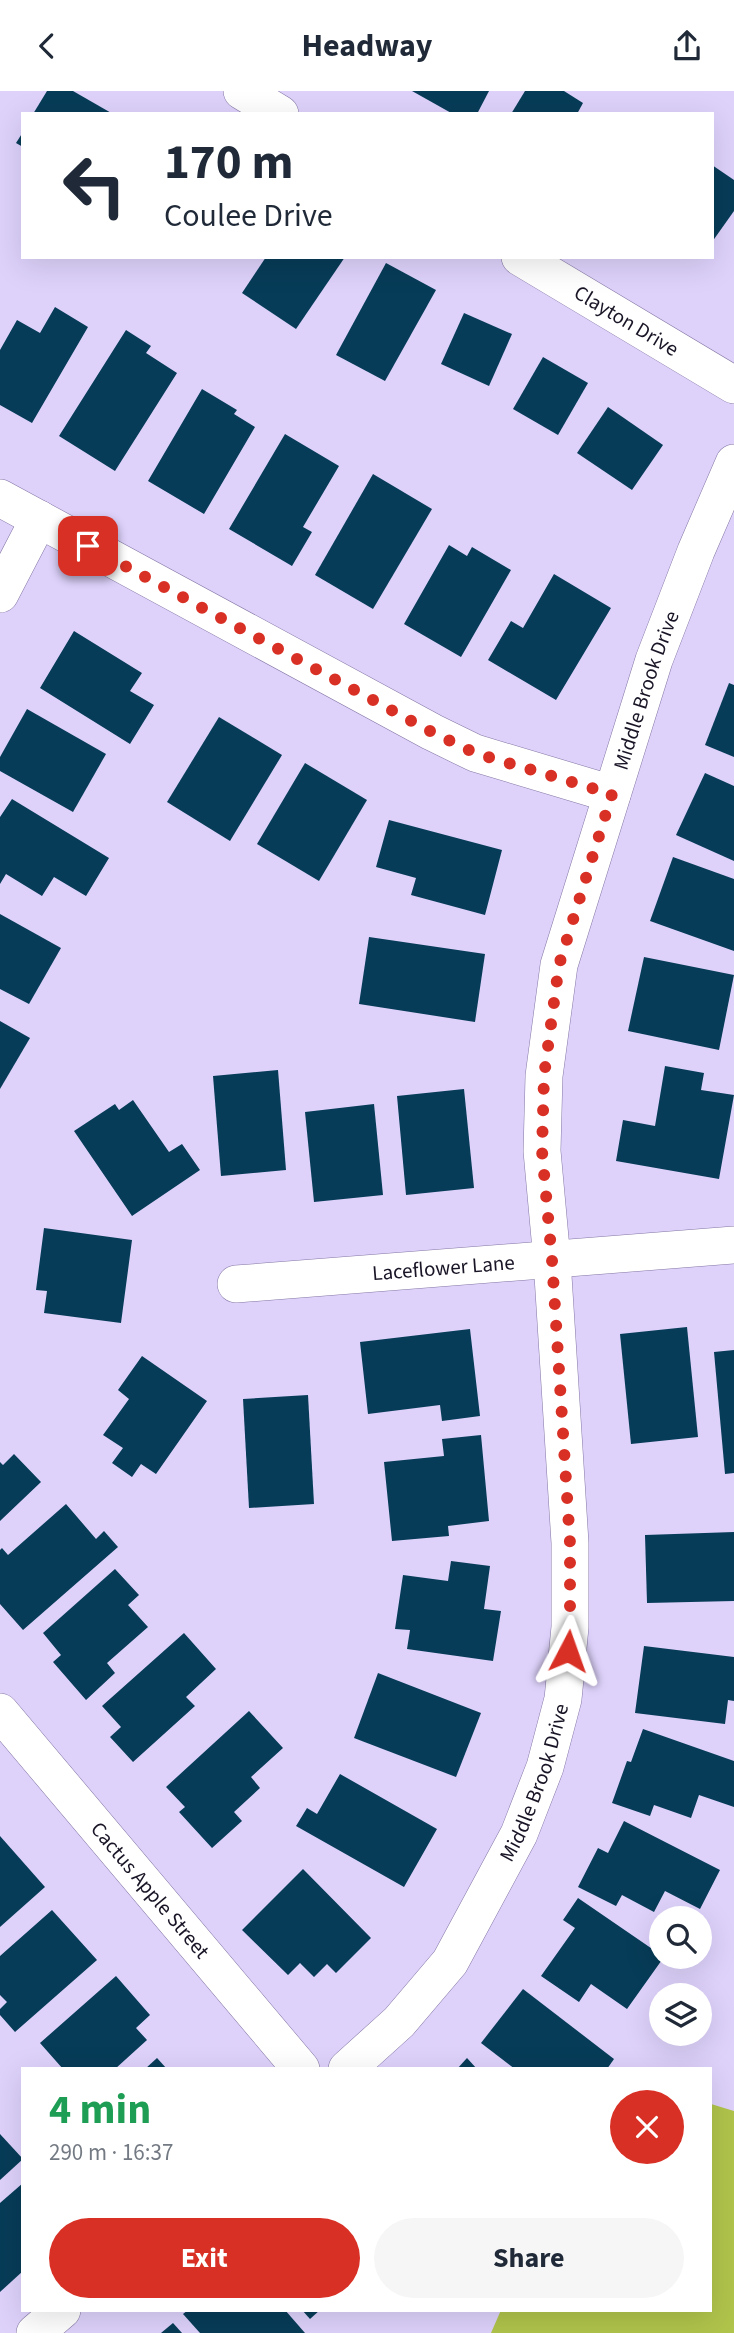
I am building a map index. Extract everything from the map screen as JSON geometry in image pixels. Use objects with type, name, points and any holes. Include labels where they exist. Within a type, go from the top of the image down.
[{"type":"street","points":[[242,91],[277,112]]},
{"type":"street","name":"Clayton Drive","points":[[523,259],[734,385]]},
{"type":"street","name":"Middle Brook Drive","points":[[348,2067],[399,2022],[450,1962],[519,1834],[545,1766],[562,1699],[570,1627],[570,1543],[552,1260],[542,1151],[544,1076],[559,965],[654,660],[734,463]]},
{"type":"street","points":[[0,498],[475,753],[612,794]]},
{"type":"street","points":[[0,594],[39,519]]},
{"type":"street","name":"Laceflower Lane","points":[[236,1284],[734,1245]]},
{"type":"street","name":"Cactus Apple Street","points":[[0,1712],[299,2067]]},
{"type":"street","points":[[35,2333],[60,2312]]},
{"type":"shaded area","points":[[712,2104],[734,2111],[734,2333],[491,2333],[500,2312],[712,2312]]},
{"type":"building","points":[[47,91],[73,91],[110,112],[34,112]]},
{"type":"building","points":[[412,91],[489,91],[478,112],[449,112]]},
{"type":"building","points":[[525,91],[564,91],[583,103],[578,112],[512,112]]},
{"type":"building","points":[[714,166],[734,180],[734,211],[714,239]]},
{"type":"building","points":[[265,259],[344,259],[296,329],[242,293]]},
{"type":"building","points":[[386,263],[436,290],[385,381],[336,355]]},
{"type":"building","points":[[55,307],[88,327],[32,423],[0,405],[0,350],[17,320],[40,333]]},
{"type":"building","points":[[464,313],[512,334],[489,386],[441,364]]},
{"type":"building","points":[[126,330],[151,346],[146,353],[177,373],[115,471],[59,436]]},
{"type":"building","points":[[543,357],[588,383],[558,435],[513,409]]},
{"type":"building","points":[[202,389],[237,410],[234,414],[255,427],[204,514],[148,481]]},
{"type":"building","points":[[608,407],[663,445],[632,490],[577,453]]},
{"type":"building","points":[[285,434],[339,466],[303,527],[312,532],[292,566],[229,529]]},
{"type":"building","points":[[373,474],[432,509],[373,609],[315,575]]},
{"type":"building","points":[[449,545],[467,556],[472,547],[511,570],[461,657],[404,624]]},
{"type":"building","points":[[554,574],[611,608],[556,700],[488,660],[511,621],[523,628]]},
{"type":"building","points":[[74,631],[142,673],[130,691],[154,705],[130,744],[40,688]]},
{"type":"building","points":[[729,683],[734,685],[734,757],[705,745]]},
{"type":"building","points":[[27,709],[106,754],[73,812],[0,771],[0,757]]},
{"type":"building","points":[[219,717],[282,755],[230,841],[167,802]]},
{"type":"building","points":[[305,763],[367,800],[319,881],[257,844]]},
{"type":"building","points":[[705,773],[734,786],[734,861],[676,835]]},
{"type":"building","points":[[12,799],[109,858],[86,896],[54,877],[42,896],[6,874],[0,884],[0,817]]},
{"type":"building","points":[[389,820],[502,850],[485,915],[411,895],[416,878],[376,867]]},
{"type":"building","points":[[673,857],[734,879],[734,951],[650,921]]},
{"type":"building","points":[[0,914],[61,948],[29,1004],[0,989]]},
{"type":"building","points":[[369,937],[485,954],[475,1022],[359,1004]]},
{"type":"building","points":[[644,957],[734,975],[719,1050],[628,1031]]},
{"type":"building","points":[[0,1021],[30,1038],[0,1089]]},
{"type":"building","points":[[665,1066],[704,1073],[701,1090],[734,1095],[719,1179],[616,1161],[623,1120],[655,1126]]},
{"type":"building","points":[[278,1070],[286,1170],[221,1176],[213,1076]]},
{"type":"building","points":[[464,1089],[474,1188],[406,1195],[397,1096]]},
{"type":"building","points":[[133,1100],[169,1152],[182,1144],[200,1170],[132,1216],[74,1131],[115,1104],[119,1110]]},
{"type":"building","points":[[374,1104],[383,1195],[314,1202],[305,1112]]},
{"type":"building","points":[[44,1228],[132,1240],[121,1323],[44,1313],[47,1291],[36,1290]]},
{"type":"building","points":[[687,1327],[698,1437],[631,1444],[620,1334]]},
{"type":"building","points":[[470,1329],[480,1416],[442,1421],[440,1405],[368,1414],[360,1342]]},
{"type":"building","points":[[734,1350],[734,1473],[725,1474],[714,1352]]},
{"type":"building","points":[[142,1356],[207,1401],[156,1474],[141,1464],[132,1477],[112,1463],[123,1448],[103,1435],[129,1399],[118,1390]]},
{"type":"building","points":[[308,1395],[314,1504],[249,1508],[243,1399]]},
{"type":"building","points":[[481,1435],[489,1521],[448,1526],[449,1536],[392,1541],[384,1462],[444,1456],[442,1439]]},
{"type":"building","points":[[14,1454],[41,1482],[0,1521],[0,1462],[3,1465]]},
{"type":"building","points":[[66,1504],[96,1539],[104,1531],[118,1547],[23,1630],[0,1604],[0,1550],[2,1548],[8,1555]]},
{"type":"building","points":[[734,1532],[734,1601],[647,1603],[645,1535]]},
{"type":"building","points":[[451,1561],[490,1566],[484,1609],[501,1611],[493,1661],[407,1649],[410,1630],[395,1629],[403,1575],[448,1581]]},
{"type":"building","points":[[115,1569],[139,1595],[128,1605],[148,1627],[107,1663],[115,1673],[86,1700],[53,1662],[61,1655],[43,1633]]},
{"type":"building","points":[[184,1633],[216,1669],[186,1697],[195,1706],[133,1762],[110,1737],[121,1727],[102,1706]]},
{"type":"building","points":[[644,1646],[734,1657],[734,1701],[728,1700],[725,1724],[635,1713]]},
{"type":"building","points":[[378,1673],[481,1713],[456,1777],[354,1738]]},
{"type":"building","points":[[249,1711],[283,1748],[251,1777],[260,1788],[234,1812],[242,1821],[212,1848],[179,1812],[185,1807],[166,1787]]},
{"type":"building","points":[[643,1729],[734,1761],[734,1807],[699,1795],[691,1818],[654,1805],[650,1816],[612,1803],[627,1761],[631,1762]]},
{"type":"building","points":[[340,1774],[437,1829],[404,1887],[296,1826],[307,1808],[317,1814]]},
{"type":"building","points":[[624,1821],[720,1870],[702,1906],[694,1906],[665,1891],[657,1906],[649,1906],[649,1909],[622,1895],[616,1906],[578,1887],[598,1848],[608,1853]]},
{"type":"building","points":[[0,1836],[45,1887],[0,1927]]},
{"type":"building","points":[[303,1869],[371,1938],[336,1973],[327,1964],[314,1977],[300,1963],[288,1975],[242,1930]]},
{"type":"building","points":[[578,1898],[649,1947],[649,1969],[655,1969],[627,2009],[591,1984],[579,2002],[541,1976],[575,1928],[563,1920]]},
{"type":"building","points":[[52,1910],[97,1960],[15,2032],[0,2015],[0,2009],[7,2002],[0,1995],[0,1956]]},
{"type":"building","points":[[116,1976],[150,2015],[136,2028],[147,2040],[117,2067],[61,2067],[40,2043]]},
{"type":"building","points":[[523,1989],[614,2059],[608,2067],[512,2067],[481,2043]]},
{"type":"building","points":[[157,2058],[165,2067],[147,2067]]},
{"type":"building","points":[[467,2058],[475,2067],[459,2067]]},
{"type":"building","points":[[0,2134],[21,2157],[21,2161],[0,2180]]},
{"type":"building","points":[[21,2185],[21,2273],[0,2292],[0,2203]]},
{"type":"building","points":[[287,2312],[305,2333],[200,2333],[183,2314]]},
{"type":"building","points":[[304,2312],[318,2312],[310,2319]]},
{"type":"building","points":[[173,2323],[182,2333],[161,2333]]},
{"type":"route","points":[[88,546],[475,753],[612,794],[559,965],[544,1076],[542,1151],[552,1260],[570,1543],[568,1651]]}]
